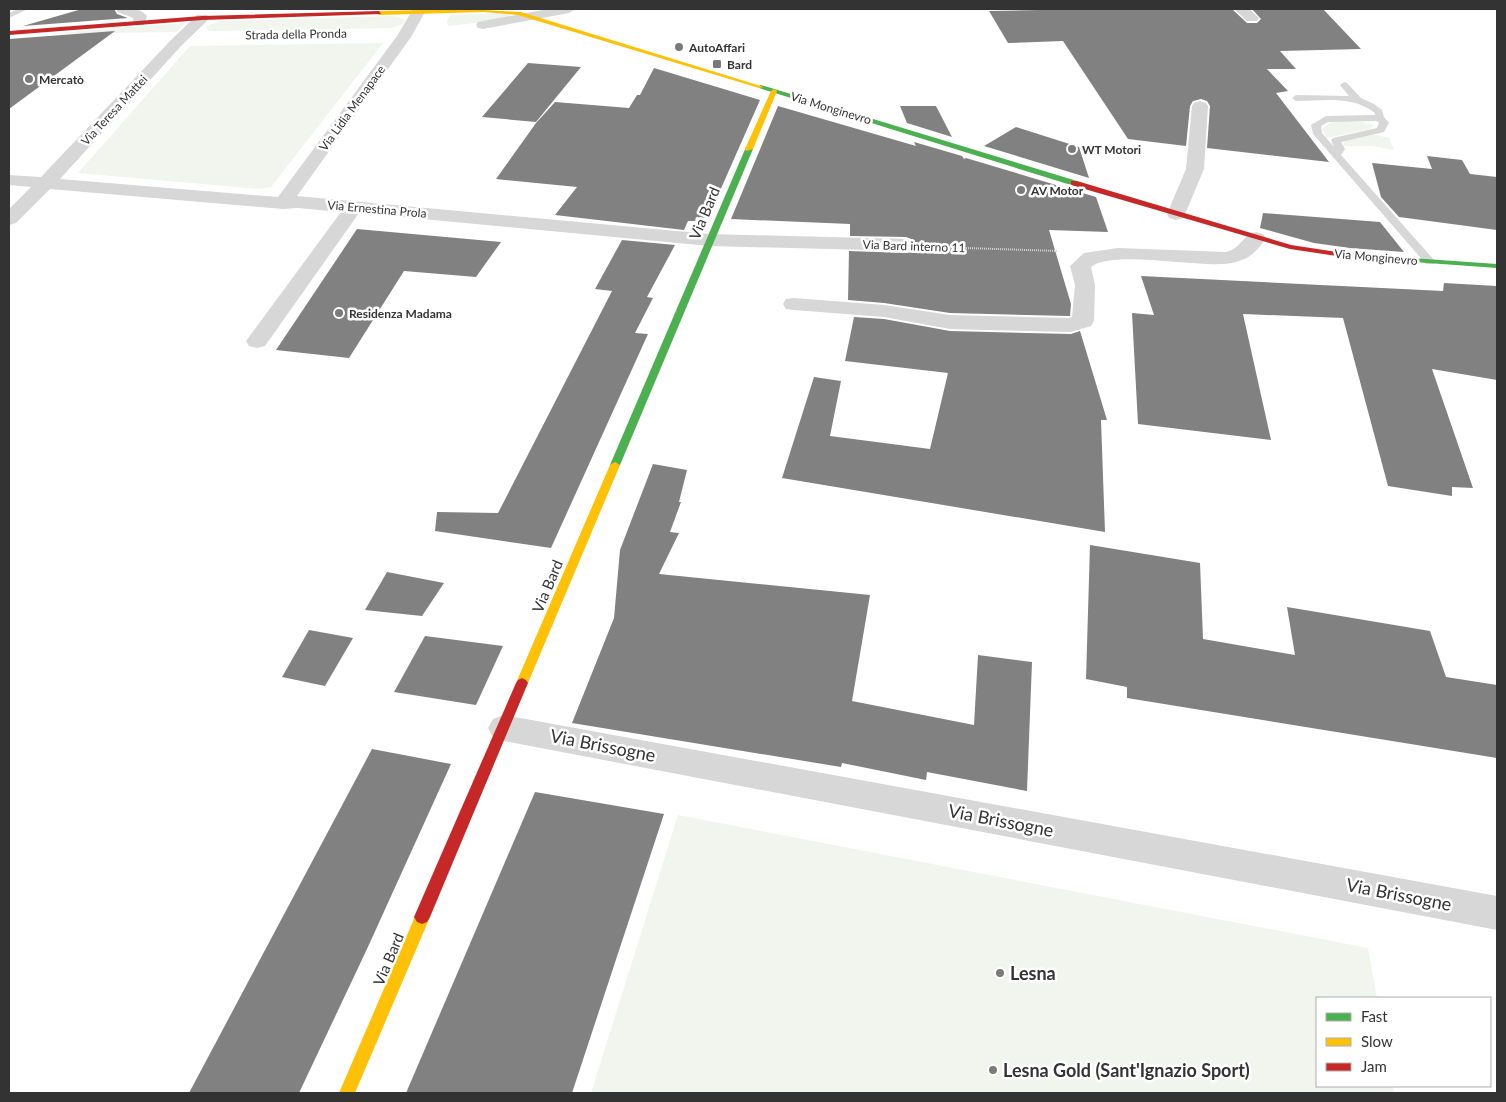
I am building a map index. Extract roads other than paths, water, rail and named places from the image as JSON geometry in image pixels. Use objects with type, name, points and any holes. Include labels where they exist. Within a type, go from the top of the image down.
[{"type":"street","points":[[124,9],[140,16],[139,22]]},
{"type":"street","points":[[478,26],[534,17],[567,9]]},
{"type":"street","points":[[560,25],[559,19],[567,9]]},
{"type":"street","name":"Strada della Pronda","points":[[9,33],[202,18],[334,12],[491,10]]},
{"type":"street","name":"Via Monginevro","points":[[491,10],[534,17],[1256,238],[1319,252],[1497,266]]},
{"type":"street","name":"Via Lidia Menapace","points":[[283,202],[408,31],[418,12]]},
{"type":"street","points":[[184,36],[202,18]]},
{"type":"street","points":[[478,26],[521,27],[569,39],[655,55]]},
{"type":"street","points":[[166,36],[203,36]]},
{"type":"street","name":"Via Teresa Mattei","points":[[9,219],[46,184],[184,36]]},
{"type":"street","points":[[9,39],[113,37]]},
{"type":"street","name":"Via Bard","points":[[347,1093],[774,91]]},
{"type":"street","points":[[1176,214],[1195,169],[1200,106]]},
{"type":"street","points":[[9,180],[46,184]]},
{"type":"street","name":"Via Ernestina Prola","points":[[46,184],[354,207],[709,240]]},
{"type":"street","points":[[257,341],[354,207]]},
{"type":"street","points":[[794,304],[884,311],[950,322],[1071,325],[1083,321],[1085,285],[1080,266],[1090,257],[1118,254],[1226,258],[1240,256],[1246,252],[1256,238]]},
{"type":"street","name":"Via Bard interno 11","points":[[709,240],[906,246]]},
{"type":"street","name":"Via Brissogne","points":[[504,728],[1497,913]]},
{"type":"lane","points":[[9,16],[24,9]]},
{"type":"lane","points":[[1336,155],[1340,149],[1336,140],[1381,130],[1384,123],[1379,118],[1379,112],[1375,108],[1357,99],[1344,85]]},
{"type":"lane","points":[[1296,98],[1357,99]]},
{"type":"lane","points":[[1379,118],[1326,119],[1316,125],[1318,134],[1430,262]]},
{"type":"place","name":"AutoAffari","points":[[679,47]]},
{"type":"place","name":"Bard","points":[[717,64]]},
{"type":"place","name":"Mercatò","points":[[29,79]]},
{"type":"place","name":"WT Motori","points":[[1072,149]]},
{"type":"place","name":"AV Motor","points":[[1021,190]]},
{"type":"place","name":"Residenza Madama","points":[[339,313]]},
{"type":"place","name":"Lesna","points":[[1000,973]]},
{"type":"place","name":"Lesna Gold (Sant'Ignazio Sport)","points":[[993,1070]]}]
